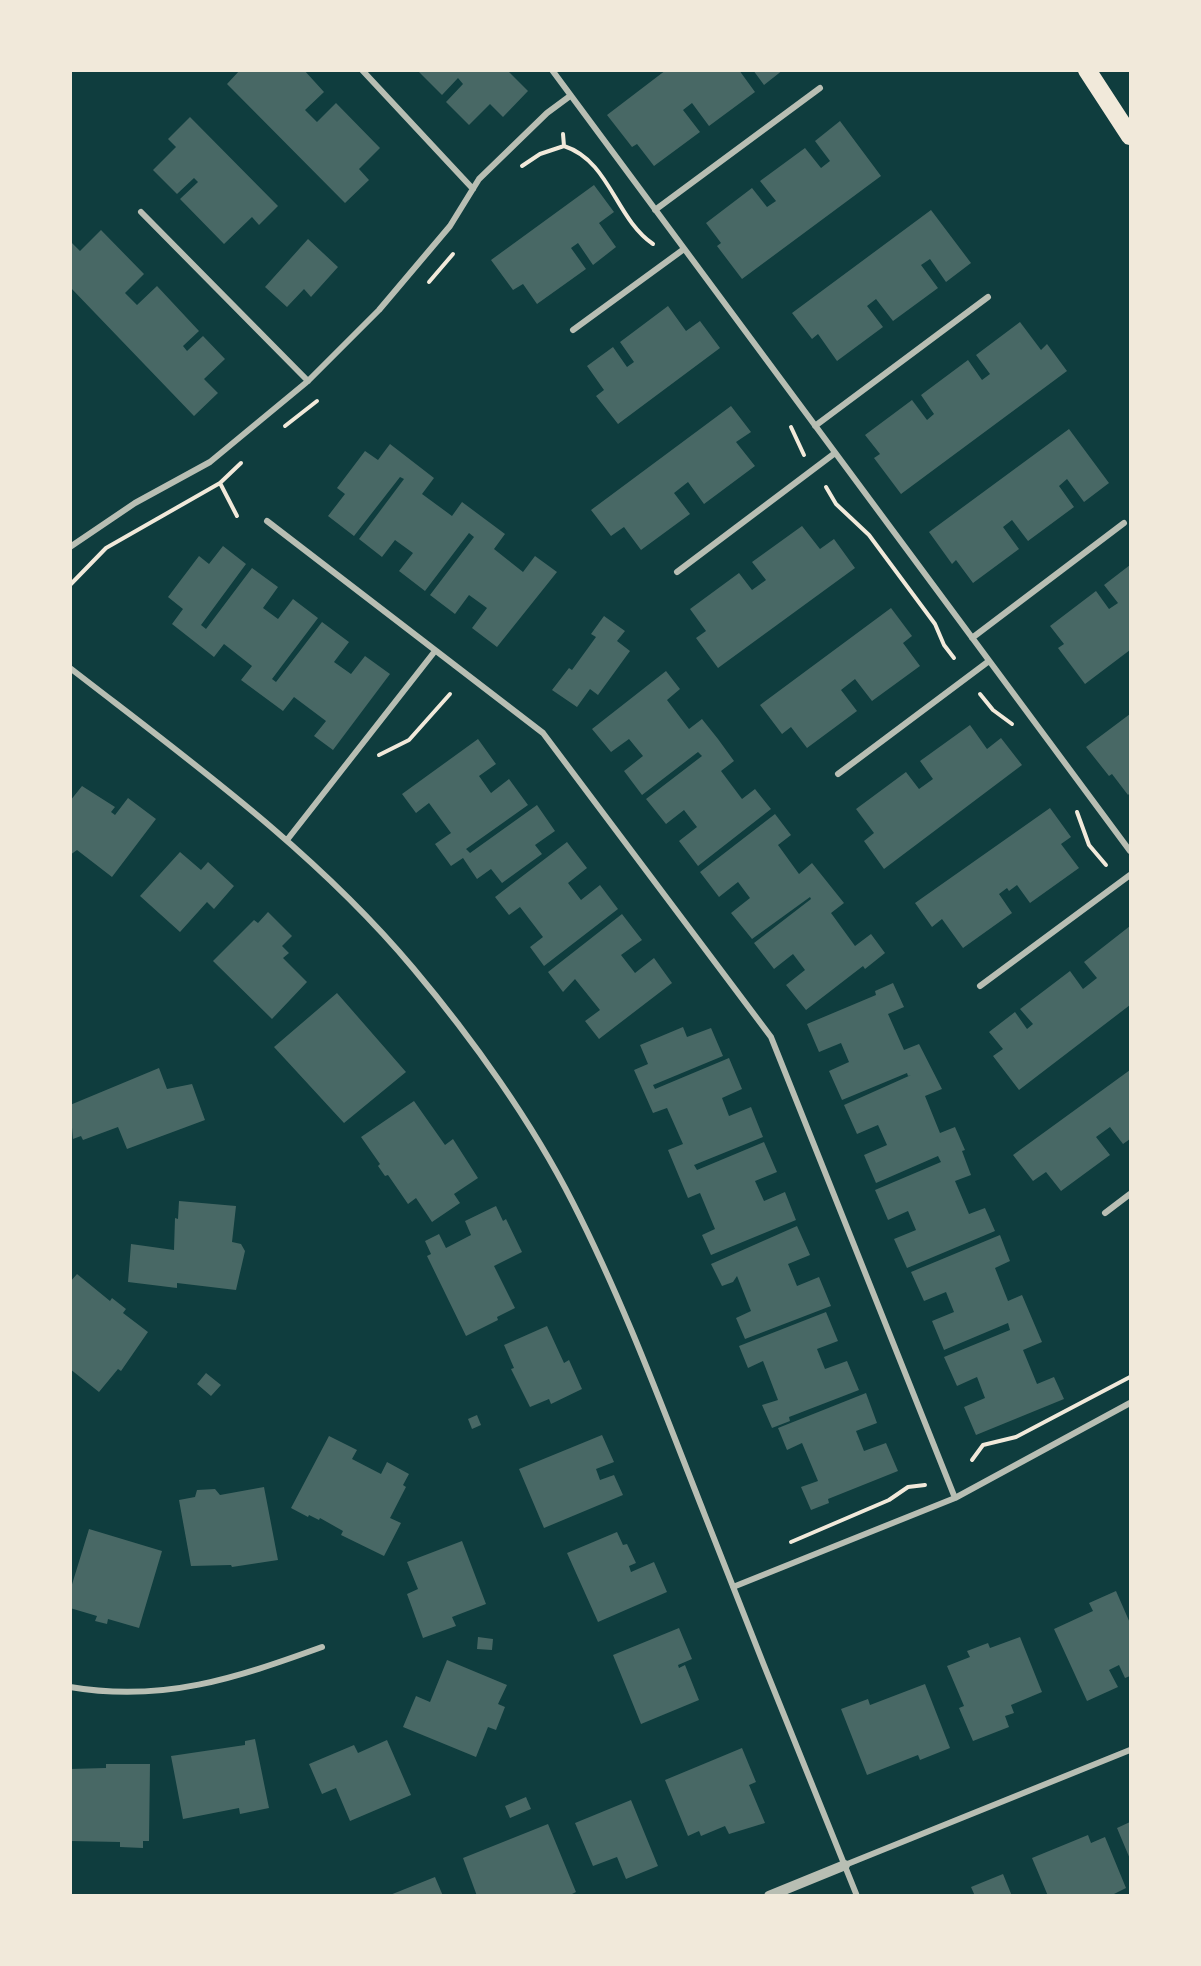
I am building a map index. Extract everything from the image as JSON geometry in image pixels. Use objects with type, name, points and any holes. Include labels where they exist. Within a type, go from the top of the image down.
[{"type":"highway","points":[[1087,70],[1131,136]]},
{"type":"street","points":[[362,70],[473,189]]},
{"type":"street","points":[[552,70],[1130,848]]},
{"type":"street","points":[[655,210],[820,88]]},
{"type":"street","points":[[70,547],[135,503],[210,462],[308,381],[379,310],[450,226],[479,179],[547,113],[570,96]]},
{"type":"street","points":[[141,212],[308,381]]},
{"type":"street","points":[[573,330],[684,249]]},
{"type":"street","points":[[815,426],[988,297]]},
{"type":"street","points":[[677,572],[835,453]]},
{"type":"street","points":[[267,521],[543,733],[771,1037],[955,1498]]},
{"type":"street","points":[[972,638],[1124,523]]},
{"type":"street","points":[[287,840],[435,651]]},
{"type":"street","points":[[838,774],[989,661]]},
{"type":"street","points":[[70,668],[287,840],[412,968],[471,1044],[529,1128],[572,1200],[622,1305],[857,1896]]},
{"type":"street","points":[[980,986],[1131,875]]},
{"type":"street","points":[[1105,1213],[1131,1194]]},
{"type":"street","points":[[733,1587],[955,1498],[1131,1403]]},
{"type":"street","points":[[70,1687],[107,1693],[164,1692],[241,1676],[322,1647]]},
{"type":"street","points":[[769,1896],[1131,1750]]},
{"type":"path","points":[[563,134],[564,146],[588,158],[609,186],[619,207],[640,236],[653,244]]},
{"type":"path","points":[[70,585],[106,548],[220,483],[237,516]]},
{"type":"path","points":[[826,487],[836,504],[869,535],[935,624],[944,645],[954,658]]},
{"type":"path","points":[[372,762],[379,754],[409,740],[450,694]]},
{"type":"path","points":[[980,694],[1018,732]]},
{"type":"path","points":[[1076,811],[1089,845],[1106,865]]},
{"type":"path","points":[[972,1460],[984,1445],[1016,1437],[1131,1377]]},
{"type":"path","points":[[783,1546],[889,1500],[908,1487],[925,1485]]},
{"type":"building","points":[[240,70],[304,70],[324,92],[305,110],[317,122],[336,103],[380,148],[359,169],[369,180],[345,203],[227,84]]},
{"type":"building","points":[[417,70],[507,70],[528,91],[503,117],[490,104],[469,125],[446,102],[463,84],[458,78],[442,95]]},
{"type":"building","points":[[666,70],[739,70],[755,92],[709,126],[692,103],[683,110],[700,132],[654,166],[637,144],[632,147],[607,115]]},
{"type":"building","points":[[753,70],[783,70],[764,85]]},
{"type":"building","points":[[190,117],[278,206],[259,225],[252,217],[224,244],[180,199],[198,182],[194,178],[177,194],[153,170],[176,147],[168,139]]},
{"type":"building","points":[[840,121],[881,176],[742,279],[717,246],[721,243],[706,223],[752,188],[767,207],[776,201],[760,181],[805,148],[821,168],[830,161],[815,141]]},
{"type":"building","points":[[594,185],[614,212],[599,223],[616,247],[593,265],[578,243],[571,248],[586,269],[537,304],[523,284],[513,290],[491,260]]},
{"type":"building","points":[[931,210],[971,263],[946,282],[930,259],[921,265],[938,288],[893,321],[876,299],[867,306],[883,327],[837,361],[818,334],[812,339],[792,313]]},
{"type":"building","points":[[101,230],[144,274],[125,293],[137,305],[157,286],[199,331],[183,346],[187,351],[203,336],[225,359],[204,379],[218,393],[194,416],[70,287],[70,241],[80,251]]},
{"type":"building","points":[[308,239],[338,267],[311,297],[304,289],[287,307],[265,287]]},
{"type":"building","points":[[668,306],[686,331],[700,321],[720,348],[618,424],[596,396],[604,390],[587,366],[613,347],[627,367],[634,362],[620,342]]},
{"type":"building","points":[[1020,322],[1041,350],[1047,344],[1067,371],[901,494],[874,458],[880,454],[865,435],[912,400],[927,420],[934,414],[921,395],[968,360],[982,380],[990,374],[976,355]]},
{"type":"building","points":[[731,406],[751,432],[736,442],[755,466],[704,504],[688,482],[674,493],[690,514],[641,550],[624,527],[611,536],[591,510]]},
{"type":"building","points":[[1069,429],[1109,483],[1084,502],[1067,479],[1059,486],[1074,507],[1028,541],[1012,520],[1003,527],[1019,549],[973,583],[956,560],[952,564],[929,532]]},
{"type":"building","points":[[390,444],[434,478],[422,494],[452,516],[462,502],[505,534],[494,549],[523,572],[535,556],[557,572],[497,647],[472,628],[487,608],[469,595],[455,614],[430,595],[474,537],[469,533],[425,591],[399,571],[413,553],[395,540],[382,557],[359,539],[404,479],[400,477],[354,536],[328,516],[345,494],[337,488],[365,451],[378,460]]},
{"type":"building","points":[[802,526],[820,549],[834,539],[855,568],[718,668],[696,638],[706,631],[690,609],[739,573],[752,590],[766,580],[752,562]]},
{"type":"building","points":[[223,546],[246,564],[201,625],[206,629],[252,568],[278,587],[263,608],[278,619],[293,599],[318,618],[272,679],[276,682],[322,622],[349,642],[334,662],[351,674],[365,656],[390,674],[333,750],[314,736],[326,721],[294,697],[283,711],[241,680],[252,666],[224,644],[214,657],[172,624],[183,609],[168,597],[199,556],[209,564]]},
{"type":"building","points":[[1130,565],[1130,650],[1085,684],[1058,648],[1064,644],[1050,626],[1096,591],[1109,609],[1118,603],[1104,585]]},
{"type":"building","points":[[891,608],[912,636],[903,643],[920,666],[872,701],[855,679],[841,690],[857,711],[807,748],[791,727],[782,734],[760,705]]},
{"type":"building","points":[[604,616],[625,631],[617,641],[630,651],[598,695],[590,689],[577,707],[552,690],[569,668],[572,670],[596,637],[591,634]]},
{"type":"building","points":[[666,671],[680,689],[667,700],[689,729],[702,719],[718,739],[734,761],[721,771],[742,799],[755,789],[771,809],[698,866],[679,841],[697,827],[684,810],[666,824],[646,799],[702,756],[698,752],[642,795],[624,771],[643,756],[629,739],[611,752],[592,729]]},
{"type":"building","points":[[1130,714],[1130,793],[1128,795],[1086,747]]},
{"type":"building","points":[[970,725],[987,749],[1001,738],[1022,765],[884,869],[864,841],[874,833],[856,809],[906,772],[919,789],[933,779],[920,761]]},
{"type":"building","points":[[478,739],[496,764],[479,776],[491,793],[509,779],[528,805],[466,849],[470,853],[537,805],[555,831],[535,845],[542,854],[502,883],[491,869],[477,879],[463,858],[451,866],[435,844],[451,833],[429,803],[416,813],[402,794]]},
{"type":"building","points":[[82,786],[115,807],[111,812],[115,815],[128,798],[156,819],[112,877],[77,850],[70,855],[70,801]]},
{"type":"building","points":[[1050,808],[1071,837],[1061,844],[1079,868],[1030,903],[1017,885],[1009,891],[1007,888],[999,894],[1012,913],[963,948],[942,919],[932,927],[915,903]]},
{"type":"building","points":[[775,814],[791,835],[778,845],[799,874],[812,863],[844,903],[831,913],[855,946],[871,934],[885,953],[865,969],[863,966],[806,1010],[786,985],[805,970],[793,954],[774,969],[754,943],[811,899],[810,897],[752,939],[731,913],[750,898],[738,882],[719,897],[700,872]]},
{"type":"building","points":[[567,842],[587,868],[568,883],[581,900],[600,885],[618,909],[544,966],[530,947],[543,937],[520,907],[509,915],[495,897]]},
{"type":"building","points":[[180,852],[201,870],[208,862],[234,886],[214,909],[207,902],[180,932],[140,896]]},
{"type":"building","points":[[268,912],[292,936],[282,946],[289,953],[283,958],[307,982],[272,1019],[213,961],[254,920],[258,923]]},
{"type":"building","points":[[622,914],[642,940],[621,955],[635,973],[654,958],[672,983],[599,1039],[585,1021],[600,1010],[575,979],[563,992],[548,972]]},
{"type":"building","points":[[1130,926],[1130,1005],[1019,1090],[993,1056],[1003,1049],[989,1032],[1015,1012],[1027,1029],[1033,1024],[1020,1009],[1070,971],[1083,989],[1097,978],[1084,962]]},
{"type":"building","points":[[893,983],[904,1007],[888,1014],[904,1050],[919,1044],[942,1089],[925,1096],[940,1133],[955,1127],[965,1150],[962,1151],[971,1175],[955,1181],[969,1214],[985,1208],[995,1231],[907,1268],[894,1239],[916,1230],[908,1211],[888,1220],[875,1190],[941,1162],[938,1156],[876,1183],[864,1155],[887,1145],[878,1125],[857,1134],[844,1105],[911,1075],[908,1076],[907,1073],[842,1100],[829,1071],[849,1062],[841,1043],[819,1052],[807,1024],[876,995],[875,991]]},
{"type":"building","points":[[337,993],[406,1072],[344,1123],[274,1047]]},
{"type":"building","points":[[683,1027],[687,1037],[711,1028],[723,1056],[653,1085],[655,1089],[729,1058],[742,1089],[722,1098],[729,1116],[751,1107],[763,1137],[694,1165],[697,1170],[764,1142],[777,1172],[755,1181],[764,1201],[785,1192],[796,1220],[711,1255],[702,1235],[715,1229],[700,1193],[688,1198],[668,1150],[683,1144],[667,1108],[653,1113],[634,1070],[648,1064],[640,1045]]},
{"type":"building","points":[[159,1068],[167,1089],[192,1084],[205,1120],[127,1149],[118,1127],[83,1140],[81,1136],[73,1139],[70,1105]]},
{"type":"building","points":[[1130,1070],[1130,1139],[1123,1144],[1110,1127],[1096,1137],[1110,1155],[1061,1191],[1046,1172],[1033,1181],[1013,1155]]},
{"type":"building","points":[[414,1101],[445,1145],[453,1139],[478,1178],[454,1194],[460,1203],[432,1222],[416,1198],[408,1204],[388,1175],[385,1176],[378,1166],[380,1164],[361,1137]]},
{"type":"building","points":[[179,1201],[236,1206],[232,1242],[241,1244],[245,1251],[236,1290],[177,1283],[177,1288],[128,1282],[131,1244],[174,1250],[175,1218],[178,1219]]},
{"type":"building","points":[[496,1206],[503,1221],[506,1219],[522,1252],[494,1266],[515,1308],[497,1317],[498,1320],[466,1336],[427,1256],[431,1254],[425,1241],[439,1234],[446,1248],[471,1235],[465,1221]]},
{"type":"building","points":[[797,1226],[810,1255],[788,1264],[797,1286],[819,1277],[831,1306],[745,1339],[736,1318],[751,1311],[737,1276],[733,1282],[722,1286],[711,1264]]},
{"type":"building","points":[[1000,1235],[1010,1261],[995,1268],[1008,1301],[1022,1295],[1042,1342],[1023,1350],[1037,1384],[1054,1377],[1064,1399],[976,1435],[964,1407],[985,1398],[977,1377],[957,1386],[944,1357],[1010,1330],[1008,1323],[944,1350],[932,1321],[954,1312],[946,1292],[924,1301],[911,1272]]},
{"type":"building","points":[[77,1274],[110,1301],[112,1298],[126,1309],[123,1313],[148,1332],[121,1371],[118,1369],[99,1392],[70,1369],[70,1282]]},
{"type":"building","points":[[826,1312],[838,1341],[817,1349],[825,1369],[847,1361],[859,1390],[789,1417],[790,1421],[772,1428],[762,1405],[778,1400],[763,1361],[748,1368],[739,1346]]},
{"type":"building","points":[[547,1326],[564,1363],[569,1360],[582,1389],[551,1404],[549,1399],[530,1407],[511,1369],[514,1368],[504,1345]]},
{"type":"building","points":[[206,1373],[221,1385],[211,1396],[197,1384]]},
{"type":"building","points":[[866,1393],[877,1423],[856,1431],[864,1451],[886,1443],[898,1471],[828,1499],[829,1503],[811,1510],[801,1487],[818,1481],[802,1443],[787,1450],[778,1428]]},
{"type":"building","points":[[477,1415],[481,1425],[472,1429],[468,1419]]},
{"type":"building","points":[[602,1435],[614,1462],[596,1469],[600,1480],[614,1475],[623,1495],[544,1528],[519,1469]]},
{"type":"building","points":[[329,1436],[357,1450],[352,1459],[381,1474],[387,1462],[409,1474],[403,1485],[406,1487],[390,1518],[401,1523],[384,1556],[341,1535],[343,1531],[320,1518],[319,1520],[309,1515],[308,1517],[291,1508]]},
{"type":"building","points":[[264,1487],[278,1560],[232,1567],[231,1565],[191,1566],[179,1500],[195,1497],[197,1490],[215,1489],[220,1495]]},
{"type":"building","points":[[89,1529],[162,1551],[139,1628],[108,1619],[107,1624],[95,1621],[97,1616],[70,1608],[70,1591]]},
{"type":"building","points":[[617,1532],[623,1545],[627,1544],[636,1563],[629,1566],[631,1572],[654,1562],[667,1592],[598,1622],[567,1553]]},
{"type":"building","points":[[462,1541],[486,1604],[452,1617],[456,1626],[423,1638],[407,1594],[418,1589],[407,1562]]},
{"type":"building","points":[[1116,1591],[1130,1623],[1130,1676],[1125,1678],[1119,1665],[1109,1670],[1118,1687],[1087,1701],[1054,1629],[1093,1611],[1089,1603]]},
{"type":"building","points":[[679,1628],[692,1659],[678,1665],[679,1668],[685,1665],[699,1700],[641,1724],[613,1655]]},
{"type":"building","points":[[478,1637],[493,1639],[492,1650],[477,1649]]},
{"type":"building","points":[[1020,1637],[1042,1692],[1011,1705],[1014,1713],[1005,1716],[1009,1727],[973,1741],[959,1708],[964,1706],[947,1666],[970,1657],[967,1651],[988,1643],[990,1648]]},
{"type":"building","points":[[447,1660],[507,1685],[498,1704],[505,1707],[496,1730],[488,1727],[476,1757],[403,1727],[416,1696],[430,1702]]},
{"type":"building","points":[[925,1684],[950,1748],[920,1760],[918,1755],[867,1775],[841,1709],[868,1699],[870,1705]]},
{"type":"building","points":[[255,1739],[269,1808],[240,1814],[239,1808],[183,1819],[171,1756],[245,1745],[245,1741]]},
{"type":"building","points":[[387,1740],[411,1795],[350,1821],[336,1788],[322,1794],[309,1764],[354,1745],[358,1753]]},
{"type":"building","points":[[742,1748],[756,1782],[749,1785],[765,1823],[729,1834],[725,1826],[701,1836],[699,1831],[688,1836],[665,1780]]},
{"type":"building","points":[[106,1764],[150,1764],[149,1841],[143,1841],[143,1848],[120,1847],[120,1842],[70,1841],[70,1769],[106,1768]]},
{"type":"building","points":[[526,1797],[531,1809],[510,1818],[505,1806]]},
{"type":"building","points":[[631,1800],[658,1866],[626,1879],[617,1857],[593,1866],[575,1823]]},
{"type":"building","points":[[1130,1822],[1130,1859],[1117,1828]]},
{"type":"building","points":[[548,1824],[576,1892],[568,1896],[477,1896],[463,1858]]},
{"type":"building","points":[[1088,1835],[1091,1843],[1105,1837],[1126,1888],[1110,1896],[1048,1896],[1032,1858]]},
{"type":"building","points":[[1003,1874],[1012,1896],[975,1896],[971,1887]]},
{"type":"building","points":[[435,1877],[443,1896],[390,1896],[390,1895]]}]
